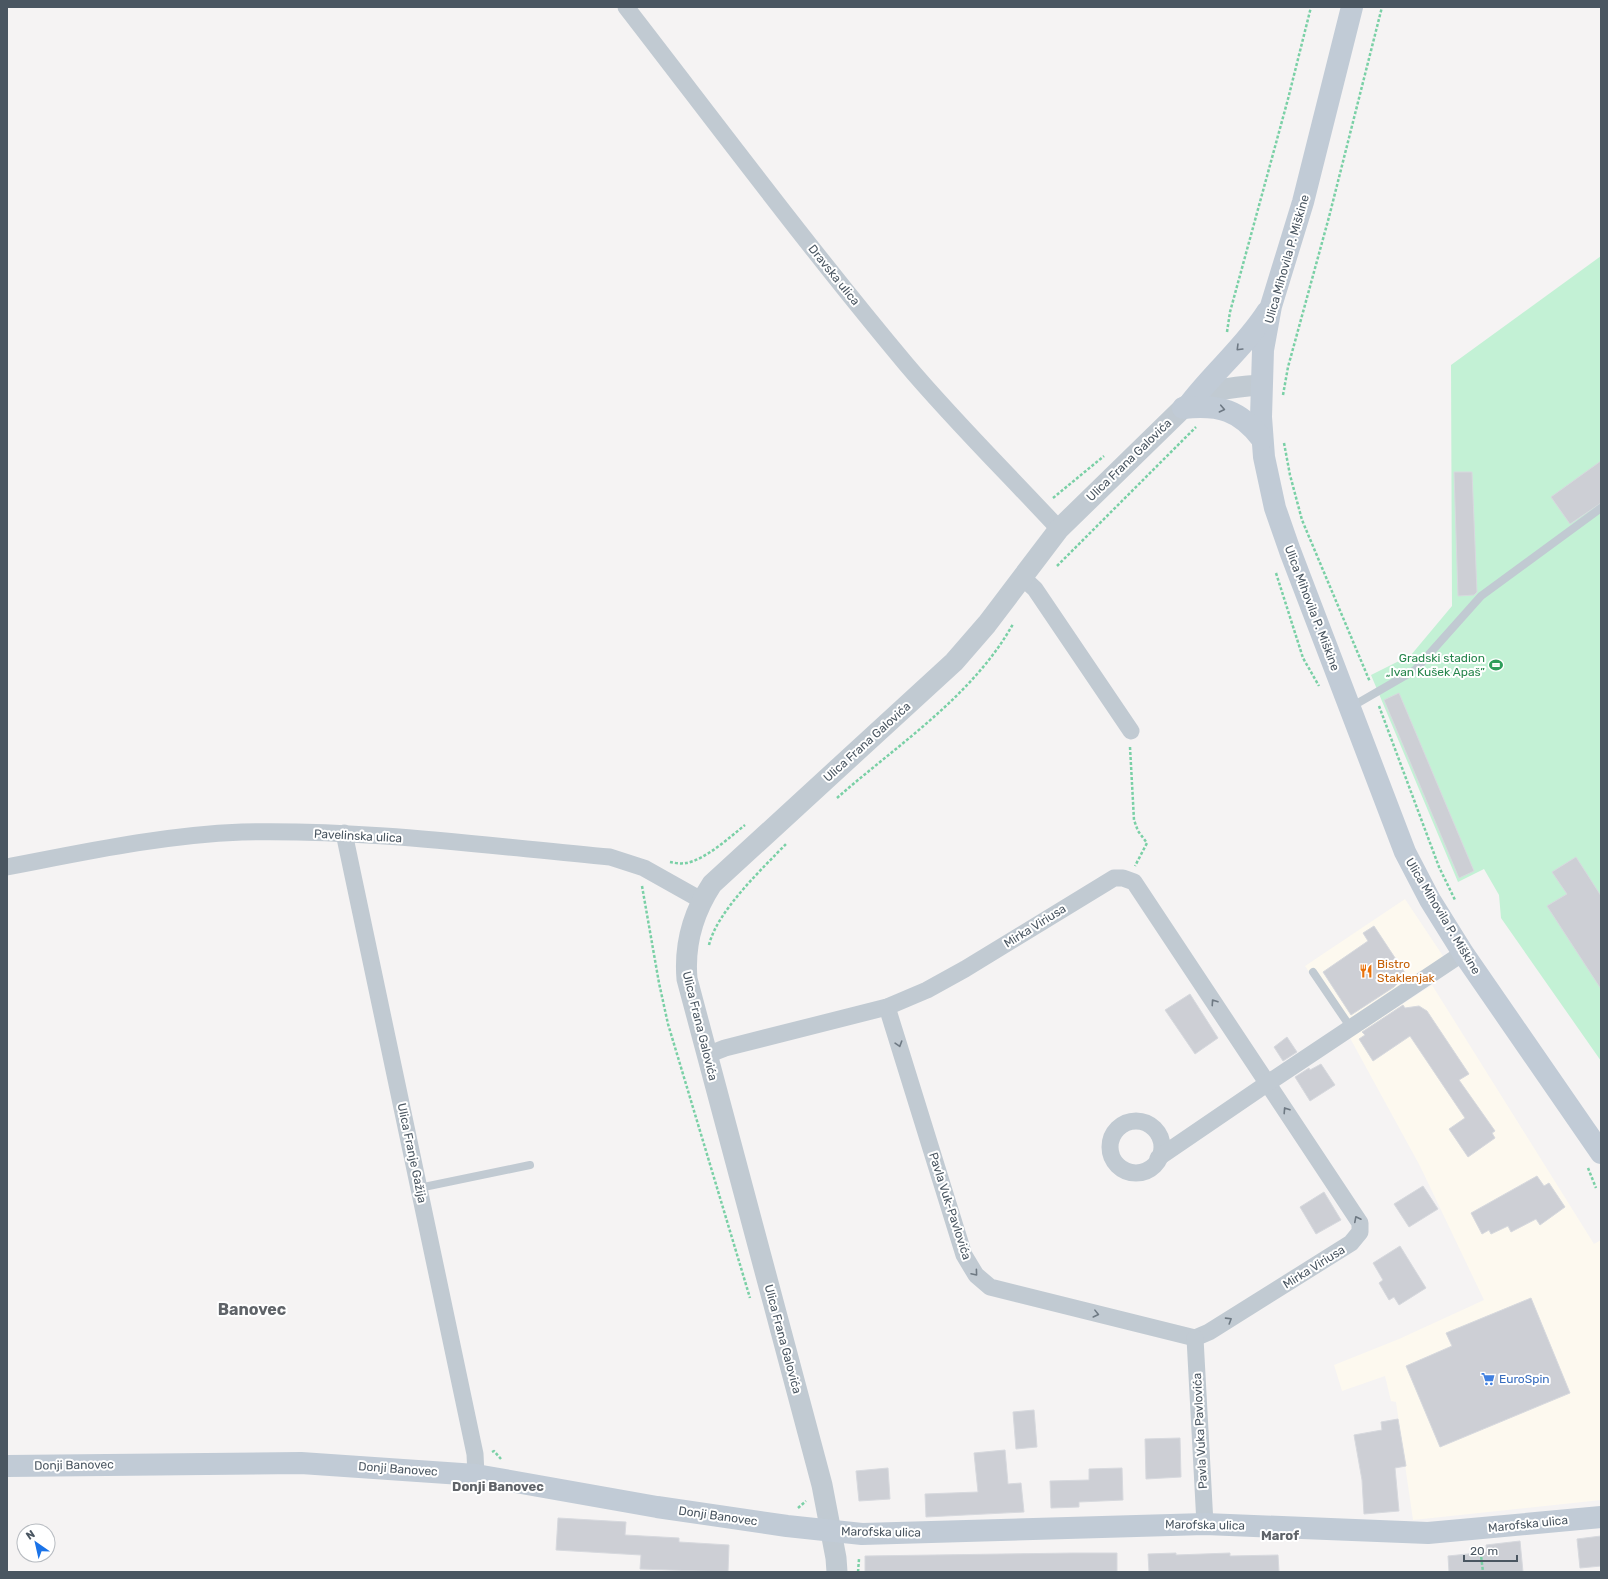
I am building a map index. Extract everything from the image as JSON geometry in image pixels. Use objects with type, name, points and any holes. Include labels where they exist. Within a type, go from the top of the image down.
[{"type":"main road","name":"Ulica Mihovila P. Miškine","points":[[1352,7],[1303,202],[1271,306],[1263,350],[1261,385],[1272,438],[1268,480],[1275,508],[1404,852],[1430,900],[1594,1159]]},
{"type":"main road","points":[[1187,405],[1256,329],[1271,306]]},
{"type":"main road","points":[[1187,405],[1232,412],[1272,438]]},
{"type":"main road","name":"Donji Banovec","points":[[7,1466],[301,1463],[476,1475],[657,1507],[832,1531]]},
{"type":"main road","name":"Marofska ulica","points":[[832,1531],[862,1534],[902,1534],[995,1529],[1205,1524],[1428,1533],[1601,1517]]},
{"type":"street","name":"Dravska ulica","points":[[626,7],[827,267],[907,365],[982,449],[1059,529]]},
{"type":"street","name":"Ulica Frana Galovića","points":[[837,1572],[832,1531],[822,1484],[687,979],[686,967],[690,930],[701,900],[712,884],[725,870],[954,662],[983,629],[1059,529],[1187,405],[1217,390],[1261,385]]},
{"type":"street","points":[[1022,577],[1035,589],[1132,731]]},
{"type":"street","name":"Pavelinska ulica","points":[[7,867],[144,841],[241,832],[344,833],[610,857],[644,868],[701,900]]},
{"type":"street","name":"Ulica Franje Gažija","points":[[344,833],[473,1447],[476,1475]]},
{"type":"street","name":"Mirka Viriusa","points":[[707,1055],[725,1048],[887,1007],[927,990],[965,969],[1114,878],[1123,878],[1134,882],[1360,1223],[1360,1232],[1351,1244],[1209,1332],[1195,1338]]},
{"type":"street","points":[[1158,1158],[1463,953]]},
{"type":"street","name":"Pavla Vuk-Pavlovića","points":[[887,1007],[964,1255],[976,1276],[990,1287],[1195,1338]]},
{"type":"street","name":"Pavla Vuka Pavlovića","points":[[1195,1338],[1205,1524]]},
{"type":"lane","points":[[1349,708],[1415,670],[1481,596],[1601,508]]},
{"type":"lane","points":[[1313,972],[1351,1028]]},
{"type":"lane","points":[[419,1188],[530,1165]]},
{"type":"path","points":[[1231,356],[1222,347],[1230,312],[1288,99],[1311,7]]},
{"type":"path","points":[[1282,400],[1288,368],[1327,224],[1382,7]]},
{"type":"path","points":[[1051,572],[1184,437],[1200,423]]},
{"type":"path","points":[[1272,438],[1290,475],[1302,520],[1374,694],[1439,867],[1458,905]]},
{"type":"path","points":[[1274,569],[1302,658],[1311,675],[1322,689]]},
{"type":"path","points":[[832,802],[908,739],[975,678],[992,656],[1015,620]]},
{"type":"path","points":[[1132,731],[1130,744],[1134,820],[1138,830],[1147,843],[1133,869]]},
{"type":"path","points":[[668,862],[686,863],[694,860],[718,846],[748,824]]},
{"type":"path","points":[[709,946],[719,923],[728,910],[753,878],[788,843]]},
{"type":"path","points":[[640,881],[668,1024],[751,1301]]},
{"type":"path","points":[[1594,1159],[1596,1188]]},
{"type":"path","points":[[1479,1541],[1483,1572]]},
{"type":"path","points":[[858,1559],[858,1572]]},
{"type":"shaded area","points":[[1405,899],[1445,959],[1345,1025],[1305,966]]},
{"type":"shaded area","points":[[1432,985],[1594,1244],[1601,1240],[1601,1500],[1413,1520],[1396,1402],[1391,1401],[1385,1376],[1342,1391],[1334,1365],[1399,1339],[1484,1300],[1420,1166],[1350,1038]]},
{"type":"green space","name":"Gradski stadion „Ivan Kušek Apaš”","points":[[1601,256],[1601,1061],[1501,918],[1499,895],[1484,869],[1458,882],[1371,675],[1411,655],[1452,606],[1451,365]]},
{"type":"building","points":[[1601,461],[1601,503],[1570,524],[1551,497]]},
{"type":"building","points":[[1454,472],[1472,472],[1477,592],[1474,595],[1458,596]]},
{"type":"building","points":[[1399,693],[1474,871],[1459,878],[1384,700]]},
{"type":"building","points":[[1576,857],[1601,896],[1601,989],[1547,906],[1567,894],[1552,872]]},
{"type":"building","points":[[1374,926],[1405,973],[1396,980],[1398,983],[1394,987],[1351,1015],[1323,972],[1368,941],[1363,933]]},
{"type":"building","points":[[1190,994],[1218,1038],[1195,1054],[1165,1010]]},
{"type":"building","points":[[1403,1005],[1405,1008],[1419,1006],[1427,1011],[1469,1074],[1459,1080],[1495,1131],[1492,1133],[1495,1138],[1468,1157],[1449,1129],[1465,1118],[1410,1036],[1373,1061],[1359,1039],[1365,1035],[1362,1032]]},
{"type":"building","points":[[1287,1037],[1297,1052],[1283,1061],[1274,1047]]},
{"type":"building","points":[[1321,1064],[1335,1085],[1310,1101],[1295,1077],[1309,1068],[1310,1070]]},
{"type":"building","points":[[1537,1176],[1544,1186],[1549,1183],[1565,1207],[1540,1225],[1536,1219],[1511,1232],[1508,1226],[1491,1234],[1489,1230],[1482,1234],[1471,1213]]},
{"type":"building","points":[[1423,1186],[1438,1209],[1409,1227],[1394,1204]]},
{"type":"building","points":[[1324,1192],[1341,1220],[1316,1234],[1300,1207]]},
{"type":"building","points":[[1400,1246],[1426,1288],[1399,1305],[1394,1297],[1389,1300],[1379,1283],[1383,1280],[1373,1263]]},
{"type":"building","name":"EuroSpin","points":[[1531,1298],[1570,1393],[1440,1447],[1406,1366],[1452,1346],[1446,1333]]},
{"type":"building","points":[[1034,1410],[1037,1447],[1016,1449],[1013,1412]]},
{"type":"building","points":[[1398,1419],[1406,1466],[1395,1468],[1399,1511],[1364,1514],[1362,1480],[1354,1435],[1382,1430],[1381,1422]]},
{"type":"building","points":[[1180,1438],[1181,1477],[1146,1479],[1145,1439]]},
{"type":"building","points":[[1005,1450],[1008,1484],[1021,1483],[1024,1512],[926,1517],[925,1494],[978,1492],[974,1453]]},
{"type":"building","points":[[888,1468],[890,1499],[859,1501],[856,1471]]},
{"type":"building","points":[[1122,1468],[1123,1500],[1079,1502],[1079,1507],[1051,1508],[1050,1481],[1089,1480],[1089,1469]]},
{"type":"building","points":[[558,1518],[626,1522],[625,1535],[679,1538],[679,1542],[729,1545],[728,1572],[640,1569],[641,1555],[556,1550]]},
{"type":"building","points":[[1601,1536],[1601,1566],[1580,1568],[1577,1539]]},
{"type":"building","points":[[1520,1541],[1523,1572],[1449,1572],[1448,1556],[1487,1552],[1486,1545]]},
{"type":"building","points":[[1117,1553],[1117,1572],[865,1572],[865,1556]]},
{"type":"building","points":[[1176,1553],[1176,1555],[1230,1553],[1230,1556],[1278,1555],[1279,1572],[1149,1572],[1148,1554]]},
{"type":"place","name":"Gradski stadion „Ivan Kušek Apaš”","points":[[1496,665]]},
{"type":"place","name":"Bistro Staklenjak","points":[[1366,971]]},
{"type":"place","name":"EuroSpin","points":[[1488,1379]]},
{"type":"district","name":"Banovec","points":[[252,1309]]},
{"type":"district","name":"Donji Banovec","points":[[498,1486]]},
{"type":"district","name":"Marof","points":[[1280,1535]]}]
